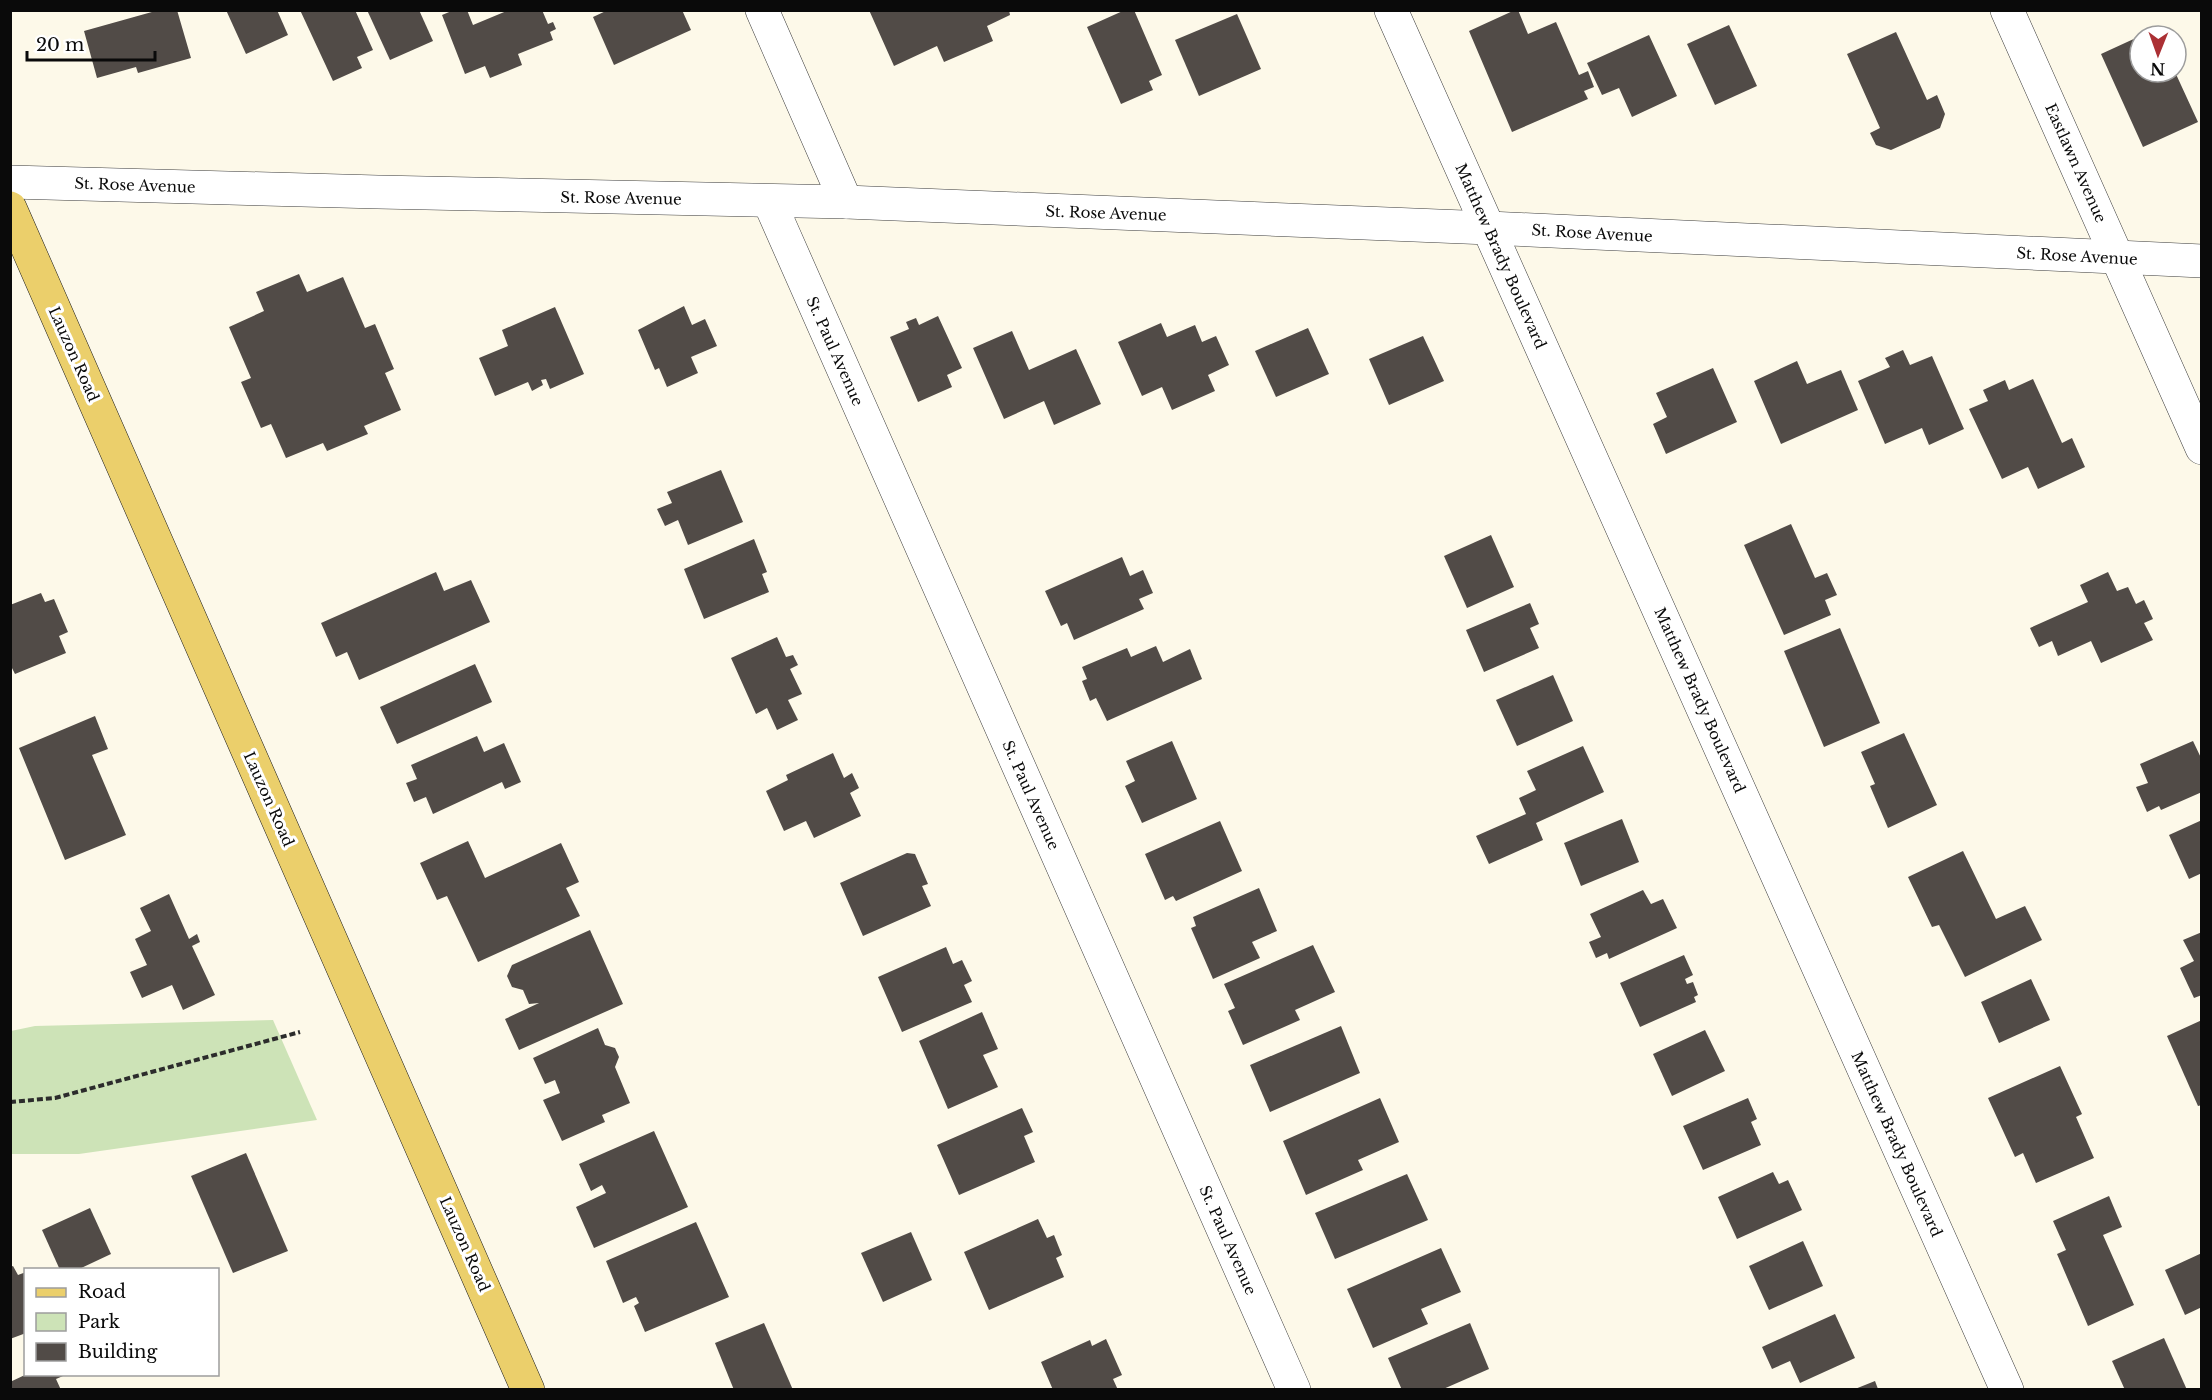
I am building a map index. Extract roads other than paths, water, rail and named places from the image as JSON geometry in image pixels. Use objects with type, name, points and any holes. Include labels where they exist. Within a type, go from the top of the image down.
[{"type":"main road","name":"Lauzon Road","points":[[10,208],[528,1389]]},
{"type":"street","points":[[762,10],[846,202]]},
{"type":"street","name":"Matthew Brady Boulevard","points":[[1391,10],[2007,1389]]},
{"type":"street","name":"Eastlawn Avenue","points":[[2007,10],[2202,448]]},
{"type":"street","name":"St. Rose Avenue","points":[[10,182],[846,202],[1489,228],[2202,261]]},
{"type":"street","name":"St. Paul Avenue","points":[[769,201],[1294,1389]]}]
